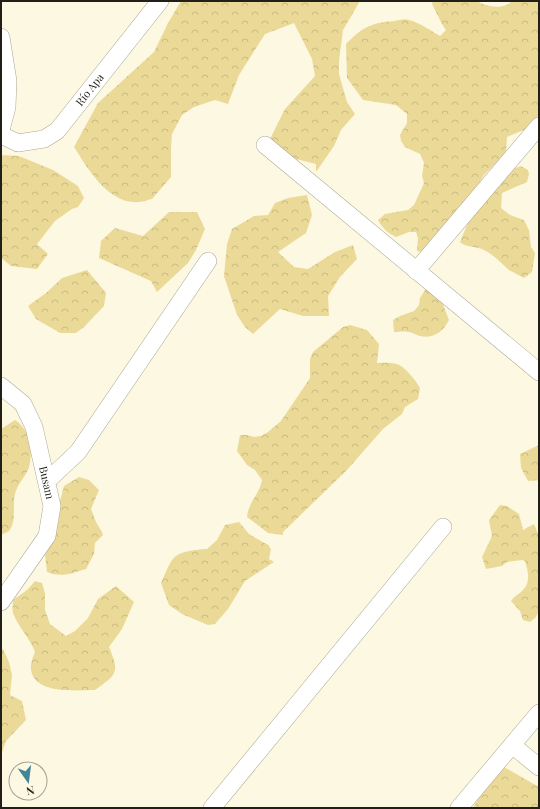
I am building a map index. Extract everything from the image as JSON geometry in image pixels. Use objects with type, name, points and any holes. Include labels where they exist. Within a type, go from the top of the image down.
[{"type":"street","name":"Río Apa","points":[[1,135],[18,143],[44,139],[57,131],[160,1]]},
{"type":"street","points":[[1,37],[8,81],[7,107],[1,130]]},
{"type":"street","points":[[416,271],[539,126]]},
{"type":"street","points":[[265,145],[539,372]]},
{"type":"street","points":[[47,481],[78,452],[208,261]]},
{"type":"street","name":"Busam","points":[[1,386],[23,404],[34,427],[52,506],[47,536],[1,602]]},
{"type":"street","points":[[212,808],[443,527]]},
{"type":"street","points":[[459,808],[539,713]]},
{"type":"street","points":[[512,745],[539,767]]},
{"type":"green space","points":[[181,1],[360,1],[343,30],[339,61],[339,74],[347,102],[355,114],[341,130],[334,146],[316,172],[316,164],[292,158],[270,139],[285,109],[315,76],[312,59],[294,23],[265,34],[239,75],[228,104],[215,100],[194,107],[182,115],[172,134],[171,177],[152,199],[141,202],[124,200],[115,196],[98,182],[74,147],[98,103],[154,52]]},
{"type":"green space","points":[[433,1],[477,1],[485,5],[500,7],[509,4],[512,1],[539,1],[539,115],[526,129],[507,137],[506,153],[484,175],[469,200],[422,252],[417,251],[418,238],[416,232],[409,232],[396,237],[386,230],[378,220],[385,214],[408,210],[414,205],[424,183],[422,176],[424,163],[420,154],[405,147],[401,141],[400,135],[407,123],[407,114],[396,105],[363,100],[347,78],[346,44],[367,27],[379,23],[402,20],[409,20],[417,23],[440,36],[446,30],[432,4]]},
{"type":"green space","points":[[1,155],[19,156],[53,170],[78,186],[84,198],[78,207],[72,209],[55,221],[37,244],[48,254],[37,269],[11,266],[1,258]]},
{"type":"green space","points":[[521,166],[528,170],[529,174],[527,182],[502,193],[501,208],[510,215],[524,220],[529,230],[531,247],[535,253],[532,272],[524,278],[509,270],[488,252],[462,244],[460,242],[469,220],[510,170]]},
{"type":"green space","points":[[307,195],[312,215],[306,233],[278,252],[294,267],[308,269],[335,252],[353,245],[357,259],[340,277],[328,296],[329,316],[303,316],[280,309],[253,334],[245,327],[237,315],[224,276],[227,244],[232,229],[254,216],[268,215],[275,203],[288,198]]},
{"type":"green space","points":[[169,212],[197,212],[205,229],[196,250],[188,263],[157,292],[151,281],[99,258],[101,241],[115,228],[143,236]]},
{"type":"green space","points":[[87,270],[106,293],[104,306],[84,327],[76,333],[60,333],[36,319],[28,306],[46,293],[62,278]]},
{"type":"green space","points":[[427,287],[442,302],[449,320],[447,324],[437,334],[425,337],[410,332],[394,332],[393,320],[414,311],[419,305],[420,298]]},
{"type":"green space","points":[[350,325],[367,330],[379,344],[377,363],[397,364],[408,372],[420,388],[418,399],[405,407],[402,414],[383,429],[346,471],[283,532],[283,535],[268,533],[247,517],[249,507],[261,485],[262,480],[255,470],[247,465],[237,451],[240,435],[254,437],[261,436],[281,421],[310,378],[310,359],[313,352],[343,327]]},
{"type":"green space","points":[[15,420],[25,430],[28,436],[31,456],[28,470],[15,494],[13,523],[9,531],[1,535],[1,429]]},
{"type":"green space","points":[[539,445],[539,480],[528,481],[521,468],[520,454]]},
{"type":"green space","points":[[79,477],[89,480],[99,490],[91,509],[103,535],[95,543],[94,554],[86,569],[62,575],[52,574],[47,572],[45,555],[59,520],[60,501],[64,486]]},
{"type":"green space","points":[[500,505],[507,506],[519,514],[523,530],[534,524],[539,536],[539,612],[530,622],[523,620],[520,611],[511,601],[526,587],[528,572],[525,561],[507,562],[502,566],[486,569],[482,557],[492,536],[489,520]]},
{"type":"green space","points":[[239,522],[249,534],[268,545],[271,549],[269,559],[274,562],[245,581],[228,609],[215,624],[208,625],[182,614],[169,605],[161,583],[169,565],[174,558],[179,554],[207,549],[217,540],[225,525]]},
{"type":"green space","points":[[35,581],[42,583],[45,593],[45,610],[50,624],[66,636],[75,631],[88,618],[98,599],[116,586],[134,602],[122,629],[109,647],[115,662],[114,672],[108,680],[95,690],[58,689],[40,684],[34,678],[31,668],[35,652],[15,618],[13,613],[13,600],[27,590]]},
{"type":"green space","points":[[1,649],[3,649],[9,662],[12,675],[10,695],[22,701],[26,720],[6,741],[1,755]]},
{"type":"green space","points":[[504,767],[539,787],[539,808],[473,808],[494,770]]}]
